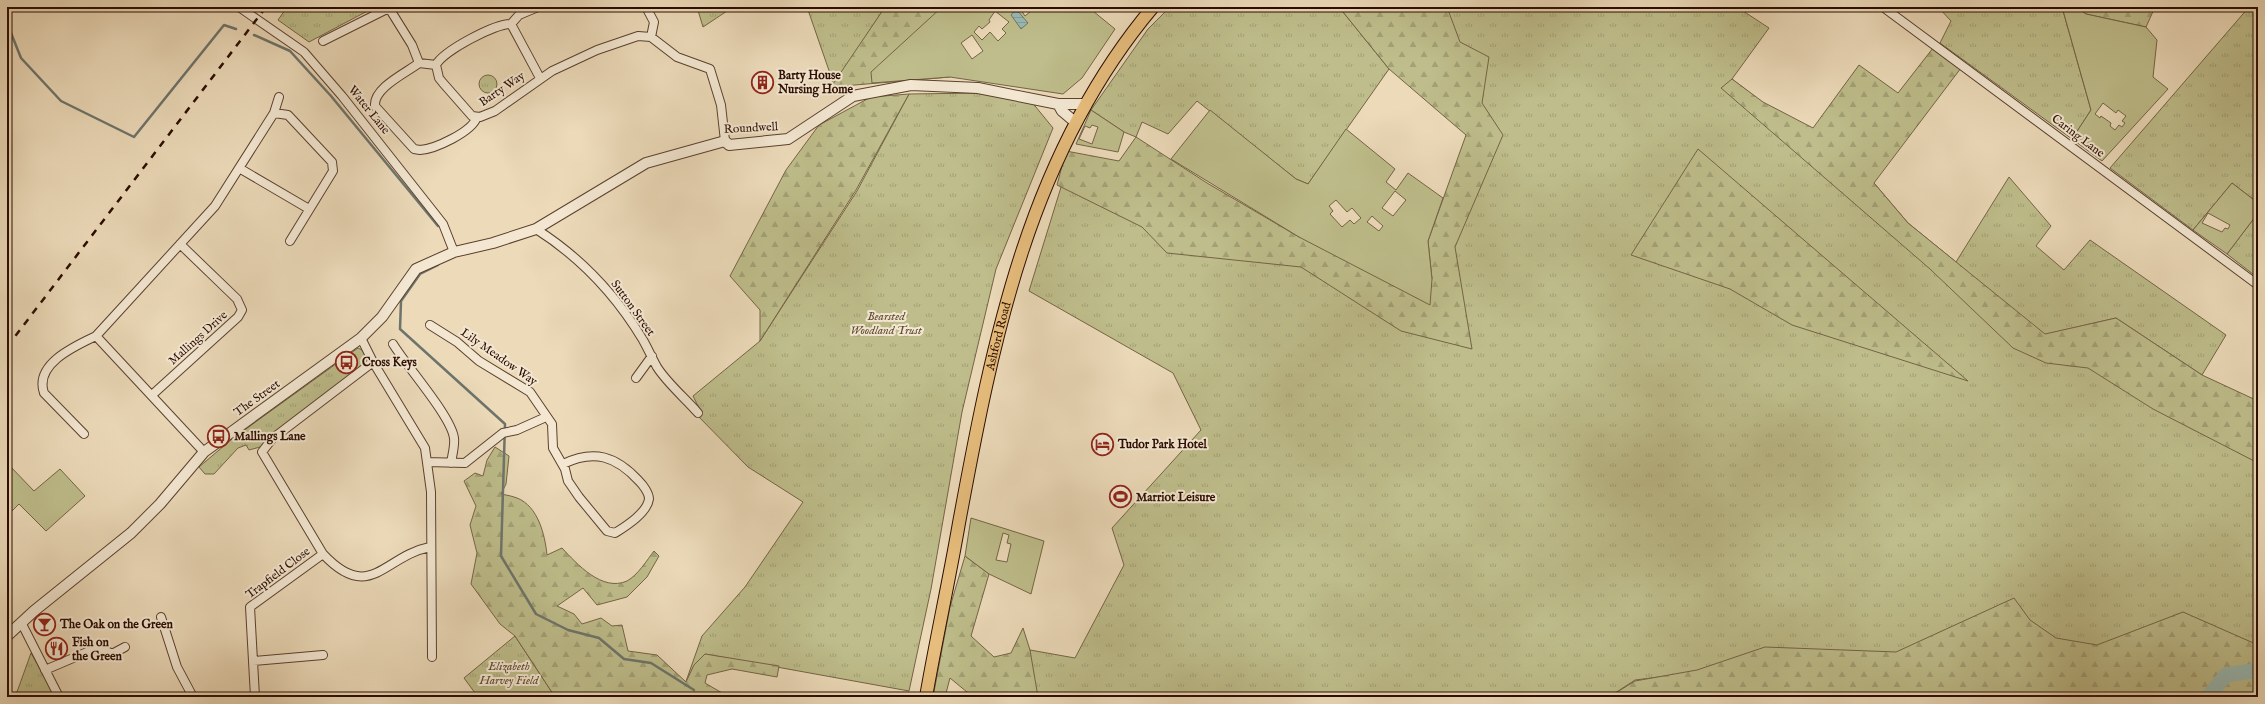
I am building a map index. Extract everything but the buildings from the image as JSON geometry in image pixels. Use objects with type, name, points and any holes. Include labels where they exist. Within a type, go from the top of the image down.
[{"type":"main road","name":"Ashford Road","points":[[926,697],[978,421],[1004,312],[1024,245],[1042,192],[1084,104],[1113,60],[1153,7]]},
{"type":"street","name":"Water Lane","points":[[239,7],[304,52],[342,96],[443,224],[454,252]]},
{"type":"street","points":[[477,117],[472,126],[454,138],[423,150],[414,149],[375,106],[375,103],[378,94],[388,84],[419,63],[436,66],[442,57],[453,49],[498,26],[511,24],[519,15],[538,7]]},
{"type":"street","points":[[646,7],[654,22],[651,37],[677,57],[710,69],[721,105],[725,141]]},
{"type":"street","name":"Caring Lane","points":[[1884,7],[2258,285]]},
{"type":"street","points":[[323,41],[390,8],[412,45],[419,63]]},
{"type":"street","name":"Barty Way","points":[[511,24],[540,78]]},
{"type":"street","name":"Barty Way","points":[[436,66],[439,78],[472,116],[486,116],[540,78],[620,41],[638,36],[651,37]]},
{"type":"street","name":"Roundwell","points":[[454,252],[493,243],[536,229],[646,164],[725,141],[729,145],[788,139],[853,96],[911,85],[978,88],[1058,104],[1084,104]]},
{"type":"street","points":[[84,434],[44,393],[41,385],[43,376],[61,355],[96,336],[214,206],[274,113],[279,96]]},
{"type":"street","points":[[1058,104],[1062,112],[1075,122]]},
{"type":"street","points":[[274,113],[288,115],[332,162],[333,171],[308,209],[290,241]]},
{"type":"street","points":[[239,168],[308,209]]},
{"type":"street","name":"Sutton Street","points":[[536,229],[560,244],[585,265],[609,293],[642,338],[658,368],[698,413]]},
{"type":"street","name":"Mallings Drive","points":[[152,394],[238,317],[242,310],[237,299],[180,244]]},
{"type":"street","name":"The Street","points":[[7,636],[22,624],[34,611],[131,533],[160,504],[204,452],[361,338],[382,317],[416,269],[454,252]]},
{"type":"street","name":"Lily Meadow Way","points":[[430,325],[457,342],[479,361],[530,392],[552,424],[553,448],[563,464],[568,481],[578,497],[606,531],[615,533],[646,507],[649,498],[644,487],[630,472],[612,459],[585,456],[563,464]]},
{"type":"street","points":[[96,336],[152,394],[204,452]]},
{"type":"street","points":[[361,338],[373,362],[425,448],[432,492],[430,547],[432,657]]},
{"type":"street","points":[[393,344],[405,364],[449,422],[454,439],[451,463]]},
{"type":"street","points":[[636,378],[652,356]]},
{"type":"street","points":[[373,362],[272,439],[262,452],[323,554],[336,568],[350,575],[366,577],[380,573],[418,550],[430,547]]},
{"type":"street","points":[[427,462],[465,463],[503,433],[517,430],[546,417]]},
{"type":"street","name":"Trapfield Close","points":[[255,697],[250,607],[323,554]]},
{"type":"street","points":[[161,617],[177,667],[193,697]]},
{"type":"street","points":[[22,624],[59,697]]},
{"type":"street","points":[[45,670],[99,647],[112,654],[125,647]]},
{"type":"street","points":[[253,661],[323,655]]},
{"type":"green space","points":[[287,7],[375,7],[309,42],[278,20]]},
{"type":"green space","points":[[697,7],[733,7],[703,27]]},
{"type":"green space","points":[[807,7],[885,7],[834,85]]},
{"type":"green space","points":[[885,7],[951,7],[950,77],[831,87]]},
{"type":"green space","points":[[942,7],[1019,7],[1025,16],[1031,11],[1027,7],[1088,7],[1115,29],[1082,78],[1063,94],[950,77],[872,83],[871,72]],"holes":[[[995,11],[1009,22],[1002,29],[1006,33],[998,41],[990,32],[982,40],[974,32],[979,26],[982,29],[990,22],[989,20]],[[972,35],[983,51],[972,59],[961,43]]]},
{"type":"green space","points":[[1170,7],[1339,7],[1389,69],[1308,184],[1296,179],[1197,101],[1168,134],[1142,122],[1136,137],[1124,132],[1091,110],[1148,29]]},
{"type":"green space","points":[[1339,7],[1447,7],[1460,42],[1489,57],[1482,103],[1503,135],[1455,247],[1472,349],[1401,331],[1301,267],[1167,253],[1142,227],[1057,185],[1066,151],[1119,161],[1136,137],[1207,183],[1299,237],[1432,279],[1428,241],[1466,135],[1389,69]]},
{"type":"green space","points":[[1384,7],[1737,7],[1769,28],[1732,79],[1807,137],[1874,183],[1908,223],[1956,262],[2009,177],[2051,226],[2036,246],[2064,270],[2090,240],[2226,335],[2202,375],[2116,318],[2047,334],[2258,404],[2258,652],[1812,658],[1635,680],[1609,697],[1033,697],[1030,650],[1075,658],[1124,565],[1112,528],[1201,430],[1173,373],[1029,291],[1070,158],[1430,305],[1492,143]]},
{"type":"green space","points":[[1938,7],[2062,7],[2091,110],[2072,139],[1940,43],[1951,21]]},
{"type":"green space","points":[[2062,7],[2076,7],[2086,14],[2146,27],[2157,40],[2153,77],[2168,89],[2102,161],[2072,139],[2091,110]],"holes":[[[2103,103],[2116,113],[2118,110],[2126,116],[2122,121],[2125,123],[2122,127],[2119,125],[2115,130],[2110,126],[2111,123],[2095,114]]]},
{"type":"green space","points":[[2076,7],[2155,7],[2146,27],[2086,14]]},
{"type":"green space","points":[[2249,7],[2258,7],[2258,203],[2232,183],[2193,230],[2110,168]]},
{"type":"green space","points":[[1933,48],[1961,68],[1874,183],[1908,223],[2045,334],[2116,318],[2202,375],[2258,401],[2258,463],[2153,409],[2088,368],[2046,363],[2013,348],[1930,269],[1721,88],[1732,79],[1763,102],[1813,128],[1859,65],[1898,93]]},
{"type":"green space","points":[[488,75],[494,78],[497,84],[494,90],[488,93],[482,90],[479,84],[482,78]]},
{"type":"green space","name":"Bearsted Woodland Trust","points":[[982,93],[1031,101],[1053,128],[996,269],[962,412],[931,589],[909,691],[705,654],[691,683],[692,697],[643,697],[684,687],[702,636],[745,587],[803,502],[748,467],[696,414],[700,410],[693,396],[760,341],[857,191],[909,94]]},
{"type":"green space","points":[[909,94],[856,190],[760,341],[760,310],[730,276],[786,170],[819,125],[871,97]]},
{"type":"green space","points":[[1091,110],[1124,132],[1118,152],[1076,144]],"holes":[[[1092,125],[1098,127],[1092,144],[1079,139],[1085,126],[1090,128]]]},
{"type":"green space","points":[[1210,110],[1296,179],[1308,184],[1346,129],[1395,169],[1386,182],[1396,190],[1408,173],[1443,198],[1428,241],[1432,279],[1430,305],[1299,237],[1171,159]],"holes":[[[1395,191],[1406,200],[1393,216],[1382,208]],[[1336,200],[1347,212],[1352,208],[1361,218],[1354,224],[1350,220],[1342,227],[1330,214],[1333,211],[1329,206]],[[1372,216],[1383,226],[1379,231],[1367,222]]]},
{"type":"green space","points":[[1698,149],[1968,381],[1792,325],[1730,289],[1631,255]]},
{"type":"green space","points":[[2232,183],[2258,203],[2258,213],[2227,254],[2193,230]],"holes":[[[2208,213],[2230,225],[2228,229],[2225,228],[2222,232],[2202,223]]]},
{"type":"green space","points":[[2258,213],[2258,278],[2227,254]]},
{"type":"green space","points":[[358,348],[364,351],[367,362],[272,434],[260,447],[249,450],[246,445],[238,448],[214,474],[205,474],[199,467],[232,439]]},
{"type":"green space","points":[[495,447],[509,456],[506,484],[501,494],[517,498],[530,507],[542,530],[547,555],[562,548],[591,575],[608,583],[627,581],[635,575],[654,551],[659,556],[647,577],[627,597],[597,605],[583,588],[557,606],[574,614],[582,624],[601,618],[612,626],[622,625],[628,651],[657,655],[686,682],[694,665],[705,654],[779,666],[777,677],[732,669],[707,675],[705,683],[729,697],[555,697],[515,636],[500,624],[471,584],[477,553],[470,525],[476,506],[464,481],[475,473],[483,476],[487,460]]},
{"type":"green space","points":[[7,463],[34,491],[60,469],[85,496],[46,531],[19,504],[7,516]]},
{"type":"green space","points":[[971,518],[1044,541],[1031,594],[989,574],[965,556]],"holes":[[[1003,533],[1009,535],[1007,543],[1011,544],[1007,562],[996,560]]]},
{"type":"green space","points":[[965,556],[989,574],[971,636],[994,657],[1011,653],[1023,628],[1030,650],[1038,697],[973,697],[950,678],[945,697],[933,697],[950,607]]},
{"type":"green space","points":[[2014,598],[2030,620],[2056,638],[2097,645],[2183,612],[2258,645],[2258,697],[1609,697],[1635,681],[1697,670],[1765,647],[1896,652]]},
{"type":"green space","name":"Elizabeth Harvey Field","points":[[515,636],[555,697],[478,697],[464,678]]},
{"type":"green space","points":[[31,653],[56,697],[7,697],[7,694],[17,692]]},
{"type":"water","points":[[1016,9],[1028,23],[1021,29],[1011,15]]},
{"type":"waterway","points":[[7,23],[21,58],[61,101],[134,137],[224,25],[236,29]]},
{"type":"waterway","points":[[254,35],[290,51],[331,96],[438,226]]},
{"type":"waterway","points":[[438,265],[420,274],[401,301],[400,329],[505,424],[501,556],[536,614],[568,630],[599,638],[624,659],[651,663],[694,690]]},
{"type":"waterway","points":[[2208,697],[2226,675],[2258,670]]},
{"type":"waterway","points":[[1730,697],[1733,695],[1751,697]]},
{"type":"railway","points":[[7,347],[266,7]]},
{"type":"place","name":"Barty House Nursing Home","points":[[763,82]]},
{"type":"place","name":"Cross Keys","points":[[346,362]]},
{"type":"place","name":"Mallings Lane","points":[[218,436]]},
{"type":"place","name":"Tudor Park Hotel","points":[[1103,444]]},
{"type":"place","name":"Marriot Leisure","points":[[1120,497]]},
{"type":"place","name":"The Oak on the Green","points":[[44,624]]},
{"type":"place","name":"Fish on the Green","points":[[57,649]]}]
